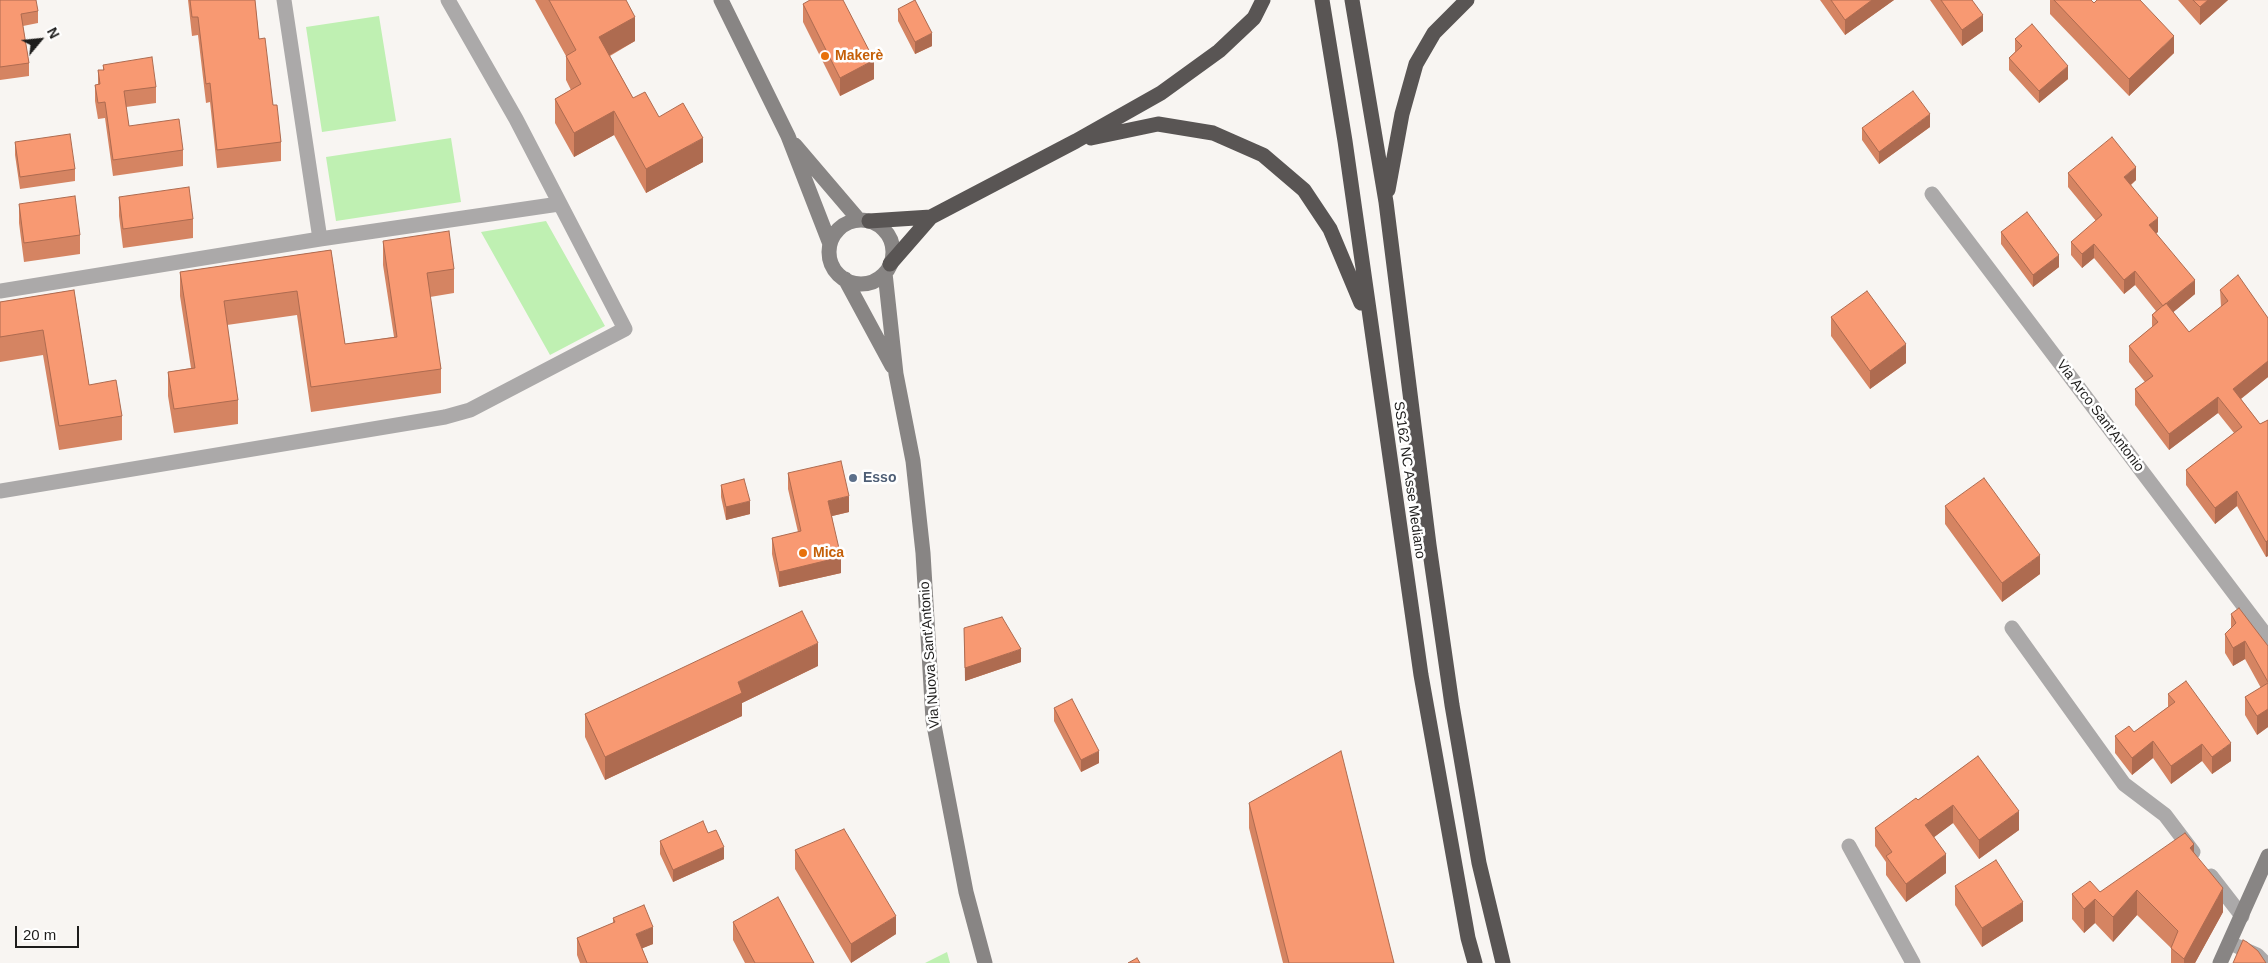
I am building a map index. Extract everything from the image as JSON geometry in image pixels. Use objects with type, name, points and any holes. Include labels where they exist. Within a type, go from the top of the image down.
[{"type":"highway","points":[[888,268],[931,217],[1076,142],[1161,93],[1219,51],[1254,18],[1263,0]]},
{"type":"highway","name":"SS162 NC Asse Mediano","points":[[1322,0],[1345,141],[1421,675],[1468,938],[1475,963]]},
{"type":"highway","name":"SS162 NC Asse Mediano","points":[[1352,0],[1386,202],[1429,545],[1452,705],[1479,863],[1503,963]]},
{"type":"highway","points":[[1386,202],[1402,114],[1416,64],[1434,33],[1467,0]]},
{"type":"highway","points":[[1076,142],[1158,124],[1213,133],[1264,155],[1304,190],[1330,230],[1371,328]]},
{"type":"highway","points":[[864,220],[931,217]]},
{"type":"street","points":[[284,0],[320,239]]},
{"type":"street","points":[[0,491],[444,418],[470,410],[624,329],[516,119],[448,0]]},
{"type":"street","name":"Via Nuova Sant'Antonio","points":[[721,0],[788,136],[830,244],[831,264],[844,279],[896,374]]},
{"type":"street","name":"Via Nuova Sant'Antonio","points":[[788,136],[864,220],[879,225],[889,237],[893,253],[888,268],[896,374],[913,460],[923,553],[933,720],[966,892],[985,963]]},
{"type":"street","name":"Via Arco Sant'Antonio","points":[[1932,194],[2268,638]]},
{"type":"street","points":[[0,291],[320,239],[559,204]]},
{"type":"street","points":[[830,244],[840,227],[864,220]]},
{"type":"street","points":[[844,279],[855,283],[866,283],[876,280],[888,268]]},
{"type":"street","points":[[2012,628],[2124,784],[2165,815],[2242,916]]},
{"type":"street","points":[[1848,846],[1913,963]]},
{"type":"street","points":[[2220,963],[2268,856]]},
{"type":"street","points":[[2230,943],[2257,955],[2265,963]]},
{"type":"green space","points":[[379,16],[396,121],[322,132],[306,27]]},
{"type":"green space","points":[[451,138],[461,202],[336,221],[326,157]]},
{"type":"green space","points":[[546,221],[605,326],[550,355],[481,232]]},
{"type":"green space","points":[[947,952],[950,963],[925,963]]},
{"type":"building","points":[[0,0],[36,0],[38,11],[21,14],[29,63],[0,67]]},
{"type":"building","points":[[190,0],[255,0],[259,39],[265,38],[273,105],[277,105],[281,142],[217,150],[210,83],[206,84],[198,17],[192,17]]},
{"type":"building","points":[[549,0],[626,0],[635,17],[599,37],[633,98],[645,92],[659,117],[683,103],[703,138],[646,169],[614,111],[574,133],[555,99],[581,84],[566,56],[576,50]]},
{"type":"building","points":[[810,0],[843,0],[874,60],[840,78],[803,4]]},
{"type":"building","points":[[915,0],[932,33],[915,42],[898,9]]},
{"type":"building","points":[[1831,0],[1872,0],[1845,20]]},
{"type":"building","points":[[1941,0],[1972,0],[1983,15],[1962,30]]},
{"type":"building","points":[[2054,0],[2091,0],[2094,3],[2097,0],[2140,0],[2174,36],[2129,79]]},
{"type":"building","points":[[2193,0],[2208,0],[2200,7]]},
{"type":"building","points":[[2032,24],[2068,66],[2039,91],[2009,58],[2022,46],[2015,39]]},
{"type":"building","points":[[152,57],[156,87],[124,91],[129,126],[179,119],[183,150],[113,160],[105,102],[98,103],[95,85],[100,84],[98,70],[104,70],[103,65]]},
{"type":"building","points":[[1913,91],[1930,114],[1879,152],[1862,128]]},
{"type":"building","points":[[70,134],[75,169],[20,177],[15,142]]},
{"type":"building","points":[[2112,137],[2136,167],[2124,177],[2158,218],[2149,225],[2195,280],[2163,306],[2135,271],[2124,280],[2094,244],[2082,254],[2071,242],[2102,215],[2068,173]]},
{"type":"building","points":[[189,187],[193,219],[123,229],[119,197]]},
{"type":"building","points":[[75,196],[80,235],[24,243],[19,204]]},
{"type":"building","points":[[2027,212],[2059,255],[2033,275],[2001,232]]},
{"type":"building","points":[[449,231],[454,269],[427,273],[441,369],[311,387],[297,291],[224,301],[238,400],[174,409],[168,372],[195,368],[180,272],[331,250],[345,344],[397,337],[383,241]]},
{"type":"building","points":[[2238,275],[2268,318],[2268,361],[2233,389],[2260,424],[2268,420],[2268,540],[2266,542],[2237,491],[2215,508],[2186,470],[2242,427],[2218,397],[2169,434],[2135,389],[2153,376],[2129,346],[2158,322],[2152,315],[2166,303],[2189,332],[2228,301],[2220,290]]},
{"type":"building","points":[[74,290],[89,385],[116,380],[122,416],[59,426],[43,330],[0,337],[0,302]]},
{"type":"building","points":[[1867,291],[1906,344],[1870,371],[1831,317]]},
{"type":"building","points":[[841,461],[849,496],[828,501],[841,557],[779,572],[772,538],[801,531],[788,473]]},
{"type":"building","points":[[1984,478],[2040,555],[2002,583],[1945,506]]},
{"type":"building","points":[[744,479],[750,501],[726,507],[721,485]]},
{"type":"building","points":[[2239,608],[2268,646],[2268,682],[2245,641],[2233,648],[2225,634],[2236,623],[2231,614]]},
{"type":"building","points":[[802,611],[818,643],[738,682],[742,693],[605,757],[585,714]]},
{"type":"building","points":[[1002,617],[1021,649],[965,668],[964,628]]},
{"type":"building","points":[[2186,681],[2231,743],[2212,757],[2202,744],[2171,766],[2153,741],[2132,758],[2115,736],[2129,726],[2134,732],[2175,702],[2168,694]]},
{"type":"building","points":[[2268,683],[2268,709],[2257,716],[2245,697]]},
{"type":"building","points":[[1072,699],[1099,751],[1081,760],[1054,708]]},
{"type":"building","points":[[1341,751],[1394,963],[1289,963],[1249,803]]},
{"type":"building","points":[[1978,756],[2019,811],[1979,840],[1953,805],[1925,825],[1946,854],[1906,884],[1886,856],[1892,852],[1875,828],[1916,798],[1918,800]]},
{"type":"building","points":[[703,821],[708,833],[716,830],[724,847],[673,870],[660,841]]},
{"type":"building","points":[[844,829],[896,916],[851,944],[795,850]]},
{"type":"building","points":[[2185,833],[2194,844],[2190,848],[2223,888],[2184,959],[2171,948],[2178,931],[2137,890],[2113,917],[2095,899],[2084,909],[2072,894],[2090,881],[2100,892]]},
{"type":"building","points":[[1996,860],[2023,902],[1982,928],[1955,886]]},
{"type":"building","points":[[778,897],[814,963],[755,963],[733,922]]},
{"type":"building","points":[[644,905],[653,927],[636,934],[648,963],[587,963],[577,938],[615,922],[613,918]]},
{"type":"building","points":[[2243,940],[2258,951],[2266,963],[2233,963]]},
{"type":"building","points":[[1137,958],[1140,963],[1128,963]]},
{"type":"place","name":"Makerè","points":[[825,56]]},
{"type":"place","name":"Esso","points":[[853,478]]},
{"type":"place","name":"Mica","points":[[803,553]]}]
